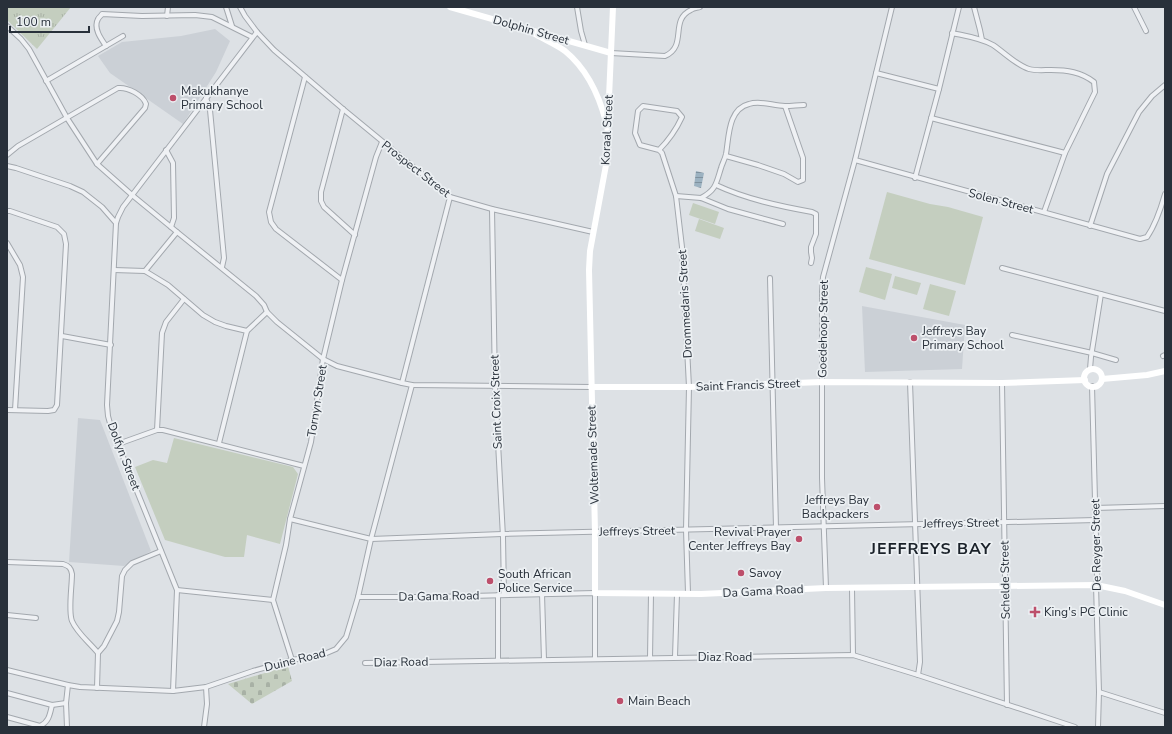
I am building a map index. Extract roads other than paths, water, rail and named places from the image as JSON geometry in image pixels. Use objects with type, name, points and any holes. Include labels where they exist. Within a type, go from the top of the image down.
[{"type":"street","points":[[168,7],[168,16]]},
{"type":"street","points":[[226,7],[232,26]]},
{"type":"street","name":"Prospect Street","points":[[240,7],[256,32],[274,50],[382,142],[450,197],[492,209],[593,232]]},
{"type":"street","name":"Dolphin Street","points":[[450,7],[611,53]]},
{"type":"street","points":[[577,7],[585,45]]},
{"type":"street","name":"Koraal Street","points":[[590,251],[606,165],[613,7]]},
{"type":"street","points":[[611,53],[665,56],[670,54],[674,50],[677,43],[680,21],[683,16],[690,10],[700,7]]},
{"type":"street","name":"Goedehoop Street","points":[[826,588],[822,478],[822,292],[824,277],[855,160],[892,7]]},
{"type":"street","points":[[915,178],[959,7]]},
{"type":"street","points":[[974,7],[982,40]]},
{"type":"street","points":[[1134,7],[1146,31]]},
{"type":"street","points":[[106,46],[96,26],[98,19],[102,14],[142,16],[195,15],[212,17],[252,37]]},
{"type":"street","name":"Saint Francis Street","points":[[7,26],[29,49],[67,118],[98,164],[132,195],[256,296],[264,305],[267,312],[277,322],[323,359],[336,366],[412,385],[689,387],[822,382],[1002,383],[1085,380]]},
{"type":"street","points":[[525,28],[564,50],[578,64],[590,80],[601,104],[608,130]]},
{"type":"street","name":"Dolfyn Street","points":[[173,690],[177,590],[108,416],[107,405],[116,223],[123,207],[256,32]]},
{"type":"street","points":[[952,33],[982,40],[992,45],[1019,64],[1028,68],[1076,72],[1094,82],[1095,92],[1065,153],[1044,212]]},
{"type":"street","points":[[46,81],[123,36]]},
{"type":"street","points":[[876,73],[939,89]]},
{"type":"street","points":[[305,77],[269,212],[271,222],[276,229],[342,280]]},
{"type":"street","points":[[1090,226],[1107,174],[1139,112],[1152,96],[1165,85]]},
{"type":"street","points":[[7,156],[18,146],[118,88],[123,87],[144,99],[146,104],[145,108],[98,164]]},
{"type":"street","points":[[206,98],[210,110],[224,258],[222,267]]},
{"type":"street","points":[[701,198],[710,193],[716,185],[726,156],[730,124],[741,107],[756,102],[785,106],[804,105]]},
{"type":"street","points":[[643,106],[677,111],[682,117],[668,141],[659,150],[640,145],[635,133],[638,111],[643,106]]},
{"type":"street","points":[[726,156],[784,174],[798,182],[803,180],[803,158],[785,106]]},
{"type":"street","points":[[343,109],[321,192],[321,201],[324,207],[355,234]]},
{"type":"street","points":[[931,118],[1065,153]]},
{"type":"street","name":"Tornyn Street","points":[[273,600],[286,545],[290,519],[310,442],[323,359],[342,280],[376,157],[382,142]]},
{"type":"street","points":[[166,150],[173,163],[174,218],[171,227]]},
{"type":"street","name":"Drommedaris Street","points":[[659,150],[662,153],[676,196],[682,247],[689,387],[686,530],[688,593]]},
{"type":"street","name":"Solen Street","points":[[855,160],[915,178],[1140,239],[1147,237],[1151,231],[1165,194]]},
{"type":"street","points":[[7,166],[70,186],[82,192],[102,207],[116,223]]},
{"type":"street","points":[[716,185],[732,192],[816,214],[816,234],[811,247],[811,263]]},
{"type":"street","points":[[676,196],[701,198],[728,209],[783,224]]},
{"type":"street","points":[[402,383],[450,197]]},
{"type":"street","name":"Saint Croix Street","points":[[492,209],[495,386],[504,595]]},
{"type":"street","points":[[7,211],[57,228],[64,234],[66,244],[57,405],[54,410],[48,411],[7,410]]},
{"type":"street","points":[[146,271],[177,232]]},
{"type":"street","points":[[7,243],[20,265],[23,277],[15,410]]},
{"type":"street","name":"Woltemade Street","points":[[590,251],[591,387],[595,532],[595,659]]},
{"type":"street","points":[[1002,268],[1165,311]]},
{"type":"street","points":[[114,270],[146,271],[168,285],[202,315],[226,326],[247,331]]},
{"type":"street","points":[[770,278],[776,528]]},
{"type":"street","points":[[1090,370],[1101,294]]},
{"type":"street","points":[[157,430],[162,333],[166,322],[184,300]]},
{"type":"street","points":[[219,444],[247,331],[267,312]]},
{"type":"street","points":[[1012,335],[1116,360]]},
{"type":"street","points":[[62,336],[111,345]]},
{"type":"street","points":[[1090,370],[1098,370],[1102,375],[1102,379],[1098,385],[1092,386],[1087,384],[1085,376],[1090,370]]},
{"type":"street","points":[[1102,379],[1147,375],[1165,371]]},
{"type":"street","points":[[910,382],[920,662],[918,675]]},
{"type":"street","name":"Schelde Street","points":[[1002,383],[1007,704]]},
{"type":"street","name":"Duine Road","points":[[7,670],[68,685],[97,688],[173,690],[206,687],[292,660],[322,655],[336,649],[346,637],[358,597],[371,539],[412,385]]},
{"type":"street","name":"De Reyger Street","points":[[1092,386],[1097,576],[1099,692],[1098,727]]},
{"type":"street","points":[[118,444],[157,430],[163,430],[304,466]]},
{"type":"street","points":[[1095,508],[1165,506]]},
{"type":"street","name":"Jeffreys Street","points":[[290,519],[371,539],[502,534],[1096,520]]},
{"type":"street","points":[[97,688],[98,653],[104,646],[117,621],[122,576],[125,570],[132,563],[161,551]]},
{"type":"street","points":[[7,562],[63,564],[69,566],[72,574],[70,613],[72,620],[76,628],[98,653]]},
{"type":"street","name":"Da Gama Road","points":[[358,597],[595,593],[701,594],[826,588],[1096,585],[1125,591],[1165,605]]},
{"type":"street","points":[[852,588],[853,655]]},
{"type":"street","points":[[177,590],[273,600],[292,660]]},
{"type":"street","points":[[542,594],[544,660]]},
{"type":"street","points":[[650,658],[651,594]]},
{"type":"street","points":[[675,657],[677,594]]},
{"type":"street","points":[[498,595],[498,660]]},
{"type":"street","points":[[7,615],[36,618]]},
{"type":"street","name":"Diaz Road","points":[[364,663],[853,655],[1075,727]]},
{"type":"street","points":[[67,727],[66,703],[68,685]]},
{"type":"street","points":[[204,727],[207,704],[206,687]]},
{"type":"street","points":[[1099,692],[1165,713]]},
{"type":"street","points":[[7,693],[52,705],[66,703]]},
{"type":"street","points":[[7,717],[40,726],[45,724],[48,719],[52,705]]},
{"type":"water","points":[[696,171],[704,173],[701,188],[694,186]]},
{"type":"place","name":"Makukhanye Primary School","points":[[173,98]]},
{"type":"place","name":"Jeffreys Bay Primary School","points":[[914,338]]},
{"type":"place","name":"Jeffreys Bay Backpackers","points":[[877,507]]},
{"type":"place","name":"Revival Prayer Center Jeffreys Bay","points":[[799,539]]},
{"type":"place","name":"Savoy","points":[[741,573]]},
{"type":"place","name":"South African Police Service","points":[[490,581]]},
{"type":"place","name":"King's PC Clinic","points":[[1035,612]]},
{"type":"place","name":"Main Beach","points":[[620,701]]},
{"type":"district","name":"JEFFREYS BAY","points":[[931,549]]}]
